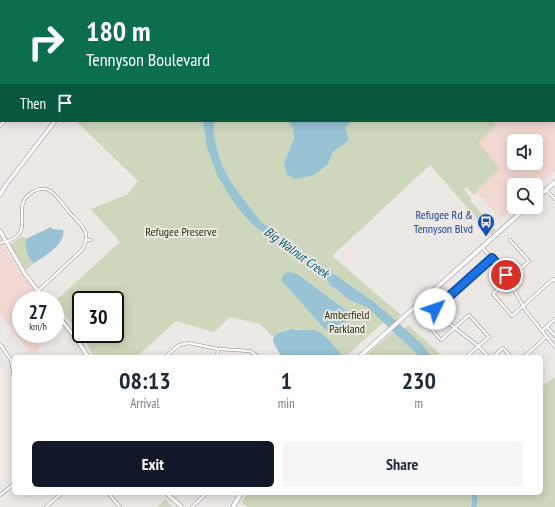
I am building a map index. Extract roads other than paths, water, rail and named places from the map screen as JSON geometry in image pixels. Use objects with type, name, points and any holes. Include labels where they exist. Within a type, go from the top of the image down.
[{"type":"main road","points":[[543,193],[555,182]]},
{"type":"main road","points":[[361,355],[519,214]]},
{"type":"main road","points":[[233,507],[240,495]]},
{"type":"street","points":[[0,195],[6,184],[54,122]]},
{"type":"street","points":[[0,231],[6,242],[25,274],[38,291],[80,254],[86,240],[86,235],[82,226],[54,192],[42,189],[31,192],[25,199],[21,210],[23,226],[21,231],[17,236],[6,242],[0,243]]},
{"type":"street","points":[[546,190],[555,199]]},
{"type":"street","points":[[86,240],[92,240]]},
{"type":"street","points":[[510,240],[529,261],[493,294],[512,316],[554,280]]},
{"type":"street","points":[[482,247],[509,280],[523,306],[555,347]]},
{"type":"street","points":[[435,309],[492,258]]},
{"type":"street","points":[[425,298],[454,328],[478,346],[487,355]]},
{"type":"street","points":[[421,317],[441,340],[469,315],[489,337],[468,355]]},
{"type":"street","points":[[542,331],[555,319]]},
{"type":"street","points":[[64,323],[87,355]]},
{"type":"street","points":[[547,327],[555,336]]},
{"type":"street","points":[[526,355],[546,337]]},
{"type":"street","points":[[167,355],[184,343],[218,349],[250,351],[257,355]]},
{"type":"street","points":[[0,344],[1,348],[11,360],[12,366]]},
{"type":"street","points":[[495,355],[503,348],[509,355]]},
{"type":"street","points":[[216,355],[218,349]]},
{"type":"street","points":[[0,495],[12,486]]},
{"type":"street","points":[[46,507],[60,495]]},
{"type":"street","points":[[110,495],[120,507]]},
{"type":"street","points":[[168,495],[182,507]]},
{"type":"street","points":[[192,507],[205,495]]},
{"type":"water","points":[[203,122],[214,122],[215,139],[219,157],[228,177],[261,222],[378,305],[421,343],[430,355],[418,355],[367,307],[350,300],[329,284],[326,276],[304,260],[296,260],[278,242],[255,227],[237,207],[218,177],[207,148]]},
{"type":"water","points":[[289,122],[352,122],[345,127],[349,140],[333,152],[328,164],[314,175],[295,179],[287,174],[284,163],[294,139],[293,128]]},
{"type":"water","points":[[51,227],[52,229],[63,230],[62,240],[54,249],[34,263],[29,256],[25,242],[28,238]]},
{"type":"water","points":[[288,272],[297,274],[353,315],[351,320],[327,330],[323,327],[281,280],[283,275]]},
{"type":"water","points":[[292,329],[318,331],[330,341],[342,355],[280,355],[273,341],[275,335]]},
{"type":"waterway","name":"Big Walnut Creek","points":[[474,507],[475,495]]},
{"type":"place","name":"Refugee Rd & Tennyson Blvd","points":[[486,237]]},
{"type":"park label","name":"Refugee Preserve","points":[[181,232]]},
{"type":"park label","name":"Amberfield Parkland","points":[[347,322]]}]
